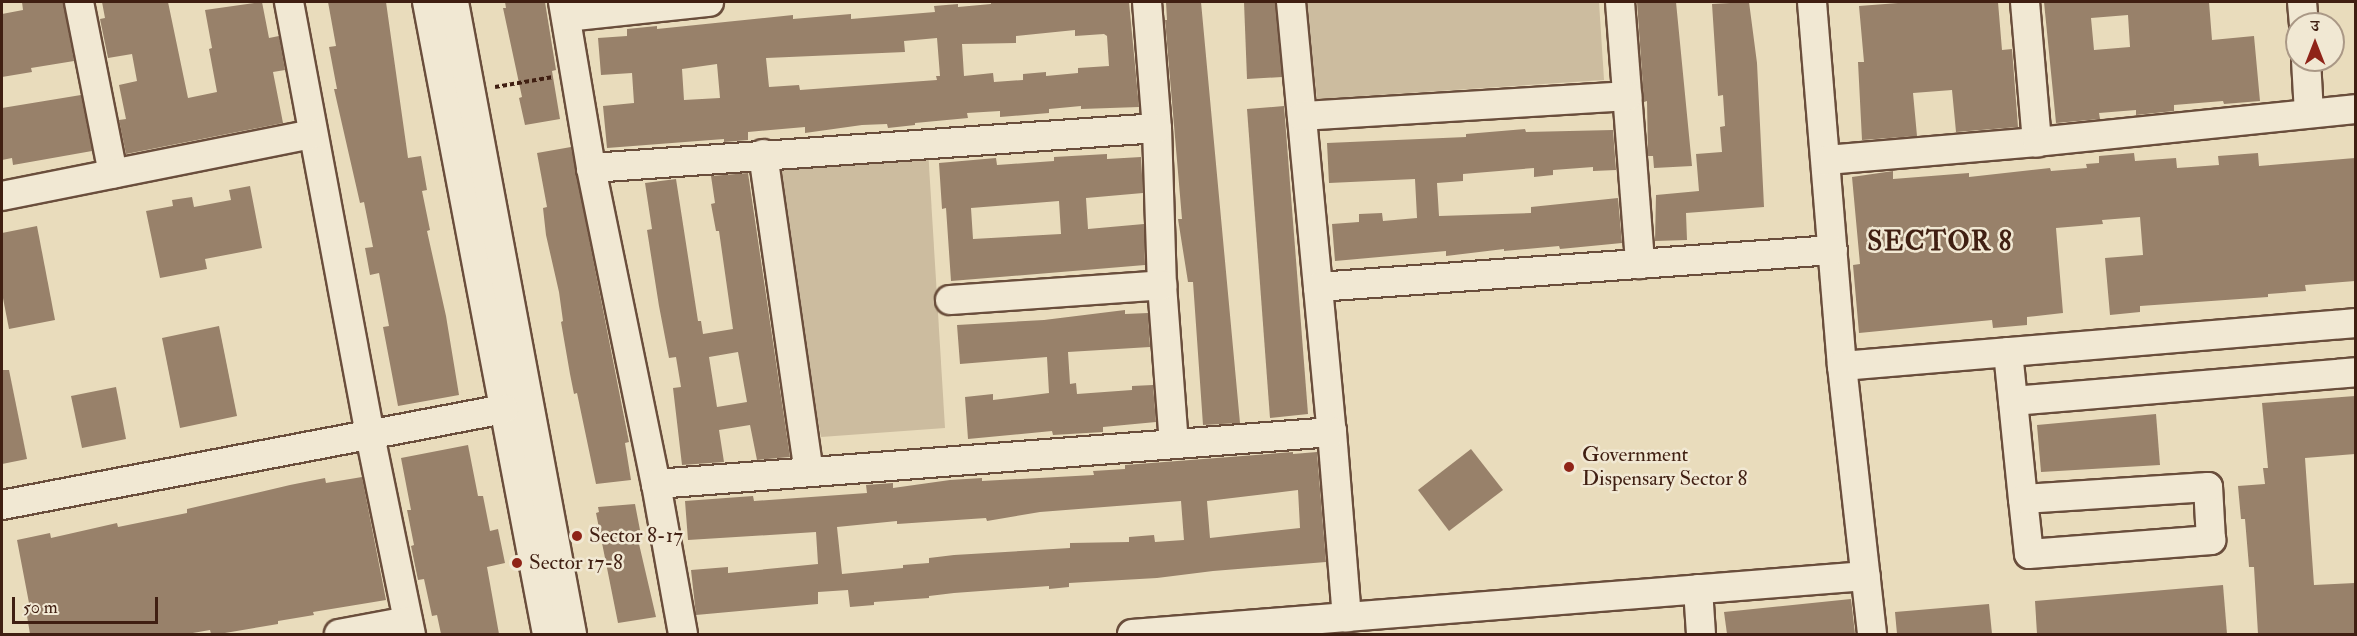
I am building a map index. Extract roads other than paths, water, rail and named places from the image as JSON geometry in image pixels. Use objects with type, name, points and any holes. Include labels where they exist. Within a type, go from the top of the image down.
[{"type":"street","points":[[79,2],[113,174]]},
{"type":"street","points":[[289,2],[370,435],[409,628],[339,634]]},
{"type":"street","points":[[427,2],[547,634]]},
{"type":"street","points":[[454,2],[573,634]]},
{"type":"street","points":[[683,634],[656,484],[591,168],[564,9],[709,2]]},
{"type":"street","points":[[1147,2],[1157,129],[1162,285],[1174,444]]},
{"type":"street","points":[[1291,2],[1332,432],[1347,617]]},
{"type":"street","points":[[1620,2],[1640,264]]},
{"type":"street","points":[[1812,2],[1842,366],[1872,634]]},
{"type":"street","points":[[2025,2],[2037,142]]},
{"type":"street","points":[[2307,72],[2309,113]]},
{"type":"street","points":[[1302,116],[1627,96]]},
{"type":"street","points":[[1826,160],[2037,142],[2355,109]]},
{"type":"street","points":[[591,168],[763,154],[1157,129]]},
{"type":"street","points":[[2,196],[313,134]]},
{"type":"street","points":[[763,154],[809,472]]},
{"type":"street","points":[[1318,287],[1833,250]]},
{"type":"street","points":[[950,300],[1162,285]]},
{"type":"street","points":[[1842,366],[2355,323]]},
{"type":"street","points":[[2008,352],[2023,499],[2029,554],[2211,540],[2208,488],[2023,499]]},
{"type":"street","points":[[2013,401],[2355,372]]},
{"type":"street","points":[[2,505],[504,409]]},
{"type":"street","points":[[656,484],[1332,432]]},
{"type":"street","points":[[1132,634],[1866,576]]},
{"type":"street","points":[[1698,589],[1701,634]]},
{"type":"place","name":"Government Dispensary Sector 8","points":[[1569,467]]},
{"type":"place","name":"Sector 8-17","points":[[577,536]]},
{"type":"place","name":"Sector 17-8","points":[[517,563]]},
{"type":"district","name":"SECTOR 8","points":[[1940,242]]}]
